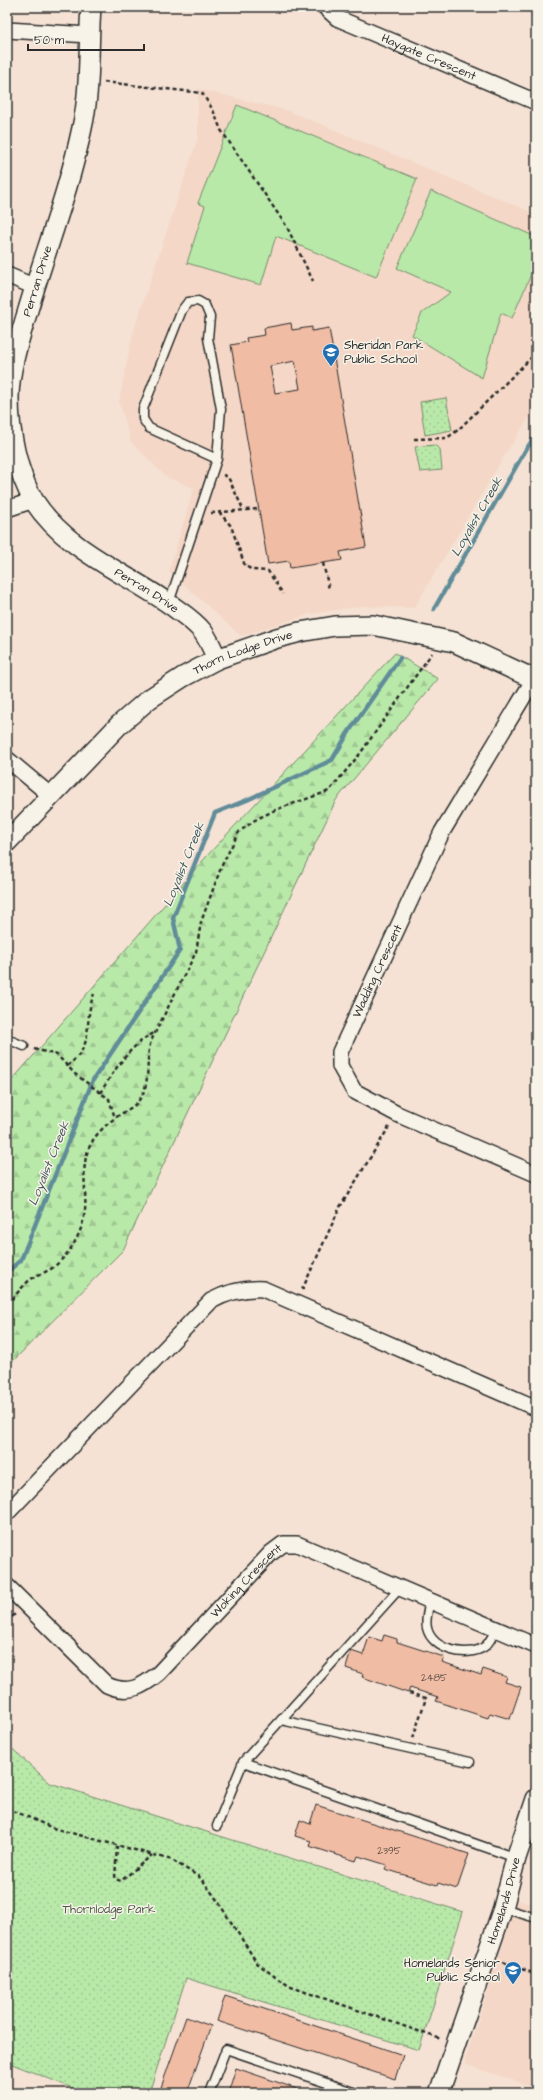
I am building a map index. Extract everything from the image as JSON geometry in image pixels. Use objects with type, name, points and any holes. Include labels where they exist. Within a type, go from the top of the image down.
[{"type":"street","name":"Perran Drive","points":[[91,7],[88,80],[83,126],[69,183],[35,286],[14,364],[9,398],[13,435],[20,468],[34,500],[58,530],[85,552],[126,575],[185,614],[204,632],[217,659]]},
{"type":"street","name":"Haygate Crescent","points":[[326,7],[337,18],[536,102]]},
{"type":"street","points":[[7,30],[89,35]]},
{"type":"street","points":[[7,275],[35,286]]},
{"type":"street","points":[[7,509],[34,500]]},
{"type":"street","name":"Thorn Lodge Drive","points":[[7,842],[50,795],[119,725],[149,699],[183,677],[217,659],[276,638],[335,626],[373,624],[454,642],[535,680]]},
{"type":"street","name":"Wadding Crescent","points":[[535,680],[442,832],[340,1052],[340,1066],[354,1091],[397,1114],[536,1174]]},
{"type":"street","points":[[7,759],[50,795]]},
{"type":"street","points":[[7,1513],[211,1301],[223,1294],[246,1288],[264,1289],[536,1408]]},
{"type":"street","name":"Woking Crescent","points":[[7,1586],[107,1685],[119,1690],[142,1687],[159,1673],[271,1553],[283,1544],[297,1544],[536,1646]]},
{"type":"street","name":"Homelands Drive","points":[[439,2093],[503,1908],[516,1858],[536,1799]]},
{"type":"lane","points":[[168,603],[217,459],[221,409],[208,338],[210,317],[205,305],[198,301],[188,302],[182,310],[143,409],[143,419],[148,428],[217,459]]},
{"type":"lane","points":[[7,1039],[24,1046]]},
{"type":"lane","points":[[217,1826],[243,1762],[400,1588]]},
{"type":"lane","points":[[430,1601],[427,1628],[433,1640],[440,1646],[460,1652],[478,1649],[488,1644],[496,1629]]},
{"type":"lane","points":[[281,1720],[470,1762]]},
{"type":"lane","points":[[243,1762],[516,1858]]},
{"type":"lane","points":[[503,1908],[536,1918]]},
{"type":"lane","points":[[209,2093],[226,2049],[356,2093]]},
{"type":"path","points":[[88,80],[202,93],[213,110],[221,130],[287,228],[313,281]]},
{"type":"path","points":[[414,439],[447,438],[458,430],[536,353]]},
{"type":"path","points":[[213,470],[228,477],[243,510]]},
{"type":"path","points":[[198,514],[258,509]]},
{"type":"path","points":[[219,512],[231,526],[245,566],[253,570],[268,571],[283,594]]},
{"type":"path","points":[[323,563],[329,589]]},
{"type":"path","points":[[7,1304],[30,1280],[56,1266],[74,1244],[82,1226],[85,1209],[83,1170],[86,1157],[93,1141],[115,1118],[135,1106],[142,1096],[147,1077],[147,1055],[156,1032],[196,952],[201,922],[222,865],[239,832],[255,820],[275,810],[329,791],[359,755],[442,639]]},
{"type":"path","points":[[67,1066],[78,1057],[87,1039],[88,1008],[94,994]]},
{"type":"path","points":[[100,1093],[128,1053],[145,1037],[156,1032]]},
{"type":"path","points":[[24,1046],[57,1055],[75,1074],[109,1099],[115,1118]]},
{"type":"path","points":[[296,1303],[340,1207],[397,1114]]},
{"type":"path","points":[[410,1693],[426,1698],[410,1748]]},
{"type":"path","points":[[7,1808],[53,1828],[172,1860],[201,1878],[257,1963],[278,1980],[291,1987],[456,2044]]},
{"type":"path","points":[[118,1846],[114,1879],[121,1880],[152,1855]]},
{"type":"path","points":[[486,1956],[536,1974]]},
{"type":"shaded area","name":"Sheridan Park Public School","points":[[198,89],[289,111],[536,214],[536,407],[506,453],[414,608],[363,606],[310,614],[241,636],[169,571],[194,488],[166,477],[131,442],[119,401],[133,333],[198,138]]},
{"type":"shaded area","name":"Homelands Senior Public School","points":[[517,1900],[536,1905],[536,2088],[464,2064]]},
{"type":"green space","points":[[237,105],[417,179],[376,277],[276,236],[261,285],[187,263],[205,206],[198,203]]},
{"type":"green space","points":[[431,191],[536,237],[536,263],[512,318],[501,313],[482,378],[412,335],[422,313],[451,292],[397,268]]},
{"type":"green space","points":[[446,398],[452,430],[425,435],[420,402]]},
{"type":"green space","points":[[434,445],[440,449],[442,470],[420,472],[415,447]]},
{"type":"green space","points":[[395,653],[438,679],[336,800],[123,1250],[7,1367],[7,1086],[206,857]]},
{"type":"green space","name":"Thornlodge Park","points":[[7,1744],[50,1783],[463,1912],[419,2050],[186,1978],[149,2093],[85,2093],[7,2062]]},
{"type":"building","points":[[291,323],[292,330],[312,327],[312,331],[329,328],[366,547],[340,552],[342,560],[290,568],[289,561],[268,564],[231,345],[247,342],[246,338],[265,335],[264,328]],"holes":[[[295,361],[300,389],[275,393],[270,366]]]},
{"type":"building","points":[[384,1635],[397,1639],[397,1642],[444,1657],[442,1662],[481,1675],[483,1669],[507,1677],[505,1682],[521,1687],[510,1719],[490,1713],[488,1718],[436,1701],[438,1697],[410,1688],[408,1693],[362,1677],[363,1674],[346,1668],[351,1651],[363,1655],[369,1637],[382,1641]]},
{"type":"building","points":[[316,1805],[469,1854],[457,1889],[438,1883],[437,1885],[385,1869],[387,1865],[358,1856],[356,1861],[309,1846],[311,1841],[295,1836],[300,1820],[310,1824]]},
{"type":"building","points":[[225,1996],[403,2055],[395,2079],[217,2021]]},
{"type":"building","points":[[186,2017],[211,2026],[187,2093],[159,2093]]},
{"type":"building","points":[[236,2068],[303,2091],[302,2093],[228,2093]]},
{"type":"waterway","name":"Loyalist Creek","points":[[434,609],[525,451],[536,435]]},
{"type":"waterway","name":"Loyalist Creek","points":[[7,1272],[21,1260],[93,1080],[180,950],[173,918],[215,813],[247,800],[332,760],[350,730],[400,658]]},
{"type":"place","name":"Sheridan Park Public School","points":[[331,367]]},
{"type":"place","name":"Homelands Senior Public School","points":[[513,1985]]}]
